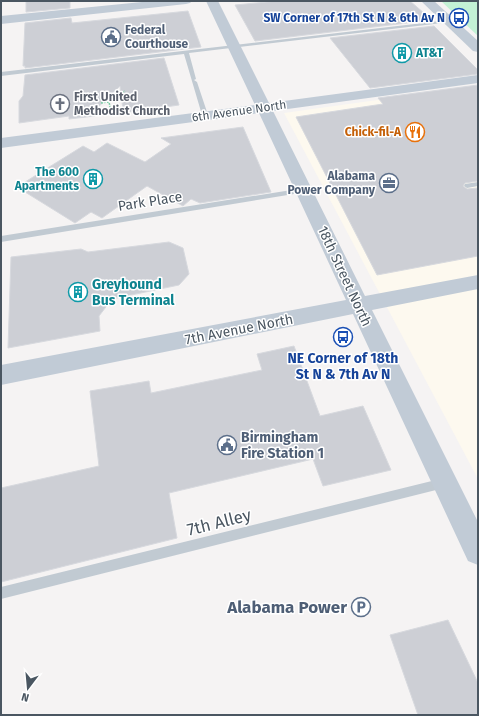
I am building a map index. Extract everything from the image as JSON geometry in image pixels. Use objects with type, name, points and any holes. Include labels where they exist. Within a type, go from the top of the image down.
[{"type":"street","points":[[1,20],[186,1]]},
{"type":"street","name":"18th Street North","points":[[212,1],[478,551]]},
{"type":"street","points":[[427,1],[478,48]]},
{"type":"street","name":"6th Avenue North","points":[[1,143],[478,79]]},
{"type":"street","name":"7th Avenue North","points":[[1,375],[478,282]]},
{"type":"lane","points":[[1,74],[449,21]]},
{"type":"lane","points":[[186,52],[205,115]]},
{"type":"lane","points":[[467,186],[478,184]]},
{"type":"lane","name":"Park Place","points":[[1,239],[304,190]]},
{"type":"lane","name":"7th Alley","points":[[1,593],[446,483]]},
{"type":"path","points":[[100,103],[109,101],[125,91]]},
{"type":"path","points":[[100,99],[109,97],[112,117]]},
{"type":"shaded area","points":[[478,86],[478,479],[284,113]]},
{"type":"green space","points":[[441,1],[478,1],[478,36]]},
{"type":"building","points":[[26,1],[70,1],[70,8],[26,12]]},
{"type":"building","points":[[277,1],[410,1],[432,20],[255,41],[235,5]]},
{"type":"building","name":"Federal Courthouse","points":[[188,11],[201,47],[25,68],[25,66],[23,66],[25,23],[71,18],[72,23]]},
{"type":"building","name":"AT&T","points":[[434,26],[478,70],[478,74],[370,88],[330,38]]},
{"type":"building","points":[[164,58],[179,105],[130,112],[129,109],[123,110],[120,86],[93,112],[95,116],[69,119],[69,116],[19,123],[19,101],[23,96],[25,75]]},
{"type":"building","name":"Alabama Power Company","points":[[478,85],[478,181],[465,183],[463,186],[467,189],[478,188],[478,256],[377,275],[296,117],[383,104],[378,98]]},
{"type":"building","points":[[243,127],[271,192],[200,203],[191,199],[183,206],[147,186],[102,218],[91,212],[75,223],[17,187],[83,146],[94,152],[107,143],[145,162],[171,144],[161,138]]},
{"type":"building","name":"Greyhound Bus Terminal","points":[[169,242],[183,248],[189,274],[179,285],[112,299],[99,316],[100,331],[8,348],[11,257],[81,249],[88,252]]},
{"type":"building","points":[[294,346],[320,416],[363,406],[391,470],[323,486],[313,459],[169,493],[177,538],[1,582],[1,488],[99,466],[90,391],[149,381],[151,393],[262,370],[257,354]]},
{"type":"building","points":[[448,620],[478,683],[478,715],[418,715],[390,635]]},
{"type":"place","name":"SW Corner of 17th St N & 6th Av N","points":[[459,18]]},
{"type":"place","name":"Federal Courthouse","points":[[111,37]]},
{"type":"place","name":"AT&T","points":[[402,53]]},
{"type":"place","name":"First United Methodist Church","points":[[60,104]]},
{"type":"place","name":"Chick-fil-A","points":[[415,132]]},
{"type":"place","name":"The 600 Apartments","points":[[93,179]]},
{"type":"place","name":"Alabama Power Company","points":[[389,183]]},
{"type":"place","name":"Greyhound Bus Terminal","points":[[78,292]]},
{"type":"place","name":"NE Corner of 18th St N & 7th Av N","points":[[343,337]]},
{"type":"place","name":"Birmingham Fire Station 1","points":[[227,445]]},
{"type":"place","name":"Alabama Power","points":[[361,607]]}]
